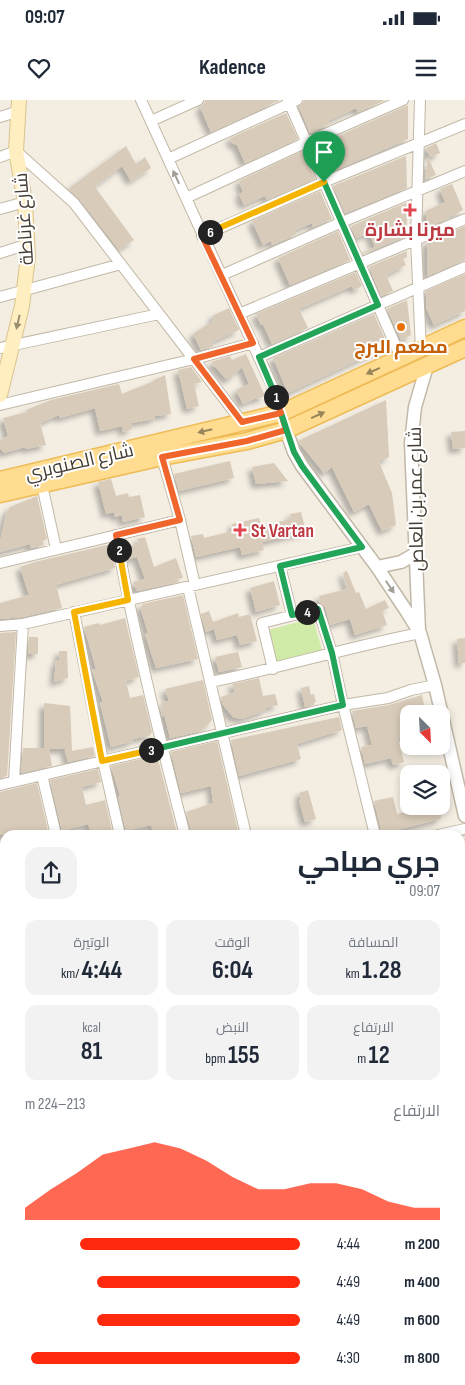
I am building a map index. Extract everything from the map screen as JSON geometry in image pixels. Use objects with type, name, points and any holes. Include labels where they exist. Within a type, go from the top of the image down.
[{"type":"main road","name":"شارع غرناطة","points":[[0,395],[6,347],[25,289],[28,257],[25,202],[16,151],[19,106]]},
{"type":"main road","name":"شارع الصنوبري","points":[[0,480],[281,413],[421,350],[465,328]]},
{"type":"main road","name":"شارع الصنوبري","points":[[0,494],[162,457],[247,441],[286,430],[465,348]]},
{"type":"main road","points":[[281,413],[286,430]]},
{"type":"street","points":[[141,100],[202,236],[253,343],[273,388],[281,413]]},
{"type":"street","points":[[151,121],[198,100]]},
{"type":"street","points":[[186,198],[403,100]]},
{"type":"street","points":[[420,100],[416,240],[421,350]]},
{"type":"street","points":[[168,159],[292,101],[324,182],[402,358]]},
{"type":"street","points":[[0,117],[19,106]]},
{"type":"street","points":[[202,236],[324,182],[465,124]]},
{"type":"street","points":[[0,157],[16,151],[74,203],[242,422]]},
{"type":"street","points":[[222,275],[342,222],[465,171]]},
{"type":"street","points":[[0,209],[25,202]]},
{"type":"street","points":[[239,314],[465,219]]},
{"type":"street","points":[[0,253],[28,244]]},
{"type":"street","points":[[0,297],[121,264]]},
{"type":"street","points":[[259,357],[465,267]]},
{"type":"street","points":[[6,347],[159,314]]},
{"type":"street","points":[[0,405],[253,343]]},
{"type":"street","name":"شارع عمر بن العاص","points":[[427,366],[415,407],[411,443],[420,633],[435,685],[465,816]]},
{"type":"street","name":"شارع عمر بن العاص","points":[[286,430],[294,452],[302,466],[377,568],[420,633]]},
{"type":"street","points":[[162,457],[180,520],[210,682],[245,830]]},
{"type":"street","points":[[42,485],[56,549]]},
{"type":"street","points":[[0,563],[180,520]]},
{"type":"street","points":[[116,535],[128,600],[162,747],[184,830]]},
{"type":"street","points":[[0,626],[23,624],[362,547]]},
{"type":"street","points":[[377,568],[401,562],[415,554]]},
{"type":"street","points":[[280,566],[292,615]]},
{"type":"street","points":[[273,669],[262,622],[318,609],[332,653],[374,830]]},
{"type":"street","points":[[74,612],[102,761],[119,830]]},
{"type":"street","points":[[14,782],[23,624]]},
{"type":"street","points":[[210,682],[273,669],[382,640],[420,633]]},
{"type":"street","points":[[0,785],[343,705],[388,698],[411,690],[435,685]]},
{"type":"street","points":[[42,775],[55,830]]},
{"type":"green space","points":[[313,618],[322,650],[277,662],[269,630]]},
{"type":"building","points":[[205,100],[280,100],[211,132],[200,107],[204,104]]},
{"type":"building","points":[[304,100],[386,100],[358,112],[356,108],[328,121],[330,124],[310,133],[299,107]]},
{"type":"building","points":[[408,105],[408,139],[328,173],[316,146]]},
{"type":"building","points":[[286,113],[298,139],[245,163],[237,145],[232,143],[230,138]]},
{"type":"building","points":[[436,143],[440,153],[430,157],[426,148]]},
{"type":"building","points":[[126,146],[136,164],[145,157],[151,168],[131,181],[122,166],[95,187],[134,240],[119,250],[79,199],[68,189]]},
{"type":"building","points":[[303,151],[315,179],[267,200],[265,196],[244,205],[239,194],[243,192],[239,181]]},
{"type":"building","points":[[406,156],[407,188],[345,213],[333,186]]},
{"type":"building","points":[[428,157],[436,175],[425,179]]},
{"type":"building","points":[[452,184],[463,210],[426,228],[426,211],[445,202],[440,189]]},
{"type":"building","points":[[320,191],[332,219],[313,227],[312,223],[295,230],[297,234],[272,245],[271,241],[263,245],[252,221]]},
{"type":"building","points":[[408,202],[406,236],[363,254],[375,247],[369,233],[356,238],[351,226]]},
{"type":"building","points":[[465,226],[465,260],[427,276],[427,242]]},
{"type":"building","points":[[338,231],[350,260],[290,285],[278,258]]},
{"type":"building","points":[[407,251],[407,257],[403,259],[406,265],[386,275],[393,291],[381,296],[369,267]]},
{"type":"building","points":[[356,272],[362,286],[354,290],[352,286],[299,309],[308,328],[272,344],[256,314]]},
{"type":"building","points":[[465,274],[465,311],[434,325],[426,308],[426,291]]},
{"type":"building","name":"مطعم البرج","points":[[407,300],[411,335],[401,340],[387,309]]},
{"type":"building","points":[[229,308],[239,330],[212,342],[214,346],[201,350],[193,334],[214,320],[212,316]]},
{"type":"building","points":[[374,314],[388,346],[288,393],[273,358]]},
{"type":"building","points":[[246,354],[265,396],[243,404],[236,390],[249,384],[242,367],[229,379],[226,379],[211,362],[230,356],[232,360]]},
{"type":"building","points":[[191,367],[202,382],[194,384],[199,406],[187,409],[178,370]]},
{"type":"building","points":[[165,375],[171,414],[155,416],[155,419],[131,423],[132,429],[123,432],[122,426],[100,431],[95,408],[60,418],[59,415],[40,423],[46,445],[26,449],[25,447],[4,453],[0,448],[0,440],[8,436],[3,418],[27,412],[26,410],[51,400],[119,384],[122,394]]},
{"type":"building","points":[[386,400],[389,457],[379,462],[392,493],[396,525],[382,531],[369,504],[354,512],[332,467],[324,473],[298,441]]},
{"type":"building","points":[[465,431],[465,448],[453,449],[451,432]]},
{"type":"building","points":[[230,461],[234,478],[179,491],[174,474]]},
{"type":"building","points":[[274,463],[288,481],[256,484],[252,467]]},
{"type":"building","points":[[111,479],[116,496],[128,493],[129,497],[140,495],[145,517],[123,522],[122,515],[115,517],[114,512],[106,514],[98,482]]},
{"type":"building","points":[[37,496],[47,539],[42,541],[44,545],[31,548],[30,544],[0,552],[0,542],[6,514],[10,507]]},
{"type":"building","points":[[301,512],[306,532],[262,542],[264,550],[242,555],[240,547],[196,557],[191,536],[203,534],[204,538],[233,531],[232,524],[259,518],[261,526],[291,519],[290,514]]},
{"type":"building","points":[[145,537],[154,567],[176,558],[183,578],[177,579],[178,582],[137,591],[133,582],[145,579],[137,557],[128,559],[125,548],[139,544],[137,539]]},
{"type":"building","points":[[111,544],[115,568],[56,585],[62,608],[22,617],[0,619],[0,603],[29,595],[20,567]]},
{"type":"building","points":[[347,571],[356,593],[359,592],[366,609],[385,600],[389,608],[382,611],[387,625],[355,635],[350,619],[330,625],[325,607],[320,603],[319,596],[347,589],[343,573]]},
{"type":"building","points":[[274,581],[280,605],[256,612],[250,588]]},
{"type":"building","points":[[183,595],[198,659],[156,668],[145,634],[148,633],[140,607],[143,606],[142,604]]},
{"type":"building","points":[[209,611],[213,622],[238,613],[239,617],[250,614],[257,641],[240,645],[237,635],[217,640],[214,629],[206,632],[201,614]]},
{"type":"building","points":[[125,618],[139,677],[126,681],[130,698],[143,695],[152,732],[149,736],[132,739],[133,741],[111,747],[100,703],[103,702],[92,670],[96,669],[84,627]]},
{"type":"building","points":[[16,632],[7,776],[0,778],[0,633]]},
{"type":"building","points":[[29,637],[38,637],[38,654],[28,654]]},
{"type":"building","points":[[465,638],[465,663],[459,663],[457,639]]},
{"type":"building","points":[[59,651],[67,651],[68,678],[54,682],[56,661],[59,660]]},
{"type":"building","points":[[238,652],[242,667],[219,672],[215,657]]},
{"type":"building","points":[[259,678],[263,696],[275,694],[278,705],[265,708],[266,710],[242,719],[233,717],[223,705],[221,697],[235,692],[232,684]]},
{"type":"building","points":[[203,680],[212,720],[201,731],[170,738],[164,714],[162,717],[160,707],[164,706],[163,702],[169,701],[165,689]]},
{"type":"building","points":[[309,686],[311,695],[314,694],[316,702],[314,705],[305,707],[301,688]]},
{"type":"building","points":[[422,695],[424,705],[400,705],[400,737],[398,738],[400,755],[402,755],[404,762],[393,765],[391,758],[365,764],[361,747],[372,745],[367,726],[356,728],[352,711],[389,705]]},
{"type":"building","points":[[44,703],[70,706],[72,751],[93,747],[95,756],[68,762],[65,749],[49,749],[52,766],[21,773],[23,748],[44,748]]},
{"type":"building","points":[[339,717],[342,730],[297,744],[301,759],[239,776],[231,740]]},
{"type":"building","points":[[217,741],[238,830],[191,830],[186,812],[213,803],[211,786],[181,793],[171,752]]},
{"type":"building","points":[[157,755],[176,830],[152,830],[151,825],[126,830],[118,797],[120,796],[111,766]]},
{"type":"building","points":[[98,769],[101,782],[82,787],[86,805],[105,800],[112,830],[90,830],[88,824],[62,830],[50,780]]},
{"type":"building","points":[[37,783],[48,830],[0,830],[0,792]]},
{"type":"building","points":[[308,790],[316,819],[305,822],[299,793]]},
{"type":"building","points":[[393,797],[397,814],[400,813],[400,815],[442,815],[440,819],[397,830],[381,830],[374,801]]},
{"type":"place","name":"ميرنا بشارة","points":[[410,210]]},
{"type":"place","name":"مطعم البرج","points":[[401,327]]},
{"type":"place","name":"St Vartan","points":[[240,530]]},
{"type":"route","points":[[324,182],[202,236],[253,343],[194,359],[242,422],[281,413],[294,452],[302,466],[362,547],[280,566],[292,615],[318,609],[332,653],[343,705],[102,761],[74,612],[128,600],[116,535],[180,520],[162,457],[247,441],[286,430],[281,413],[273,388],[259,357],[378,305],[324,182]]}]
